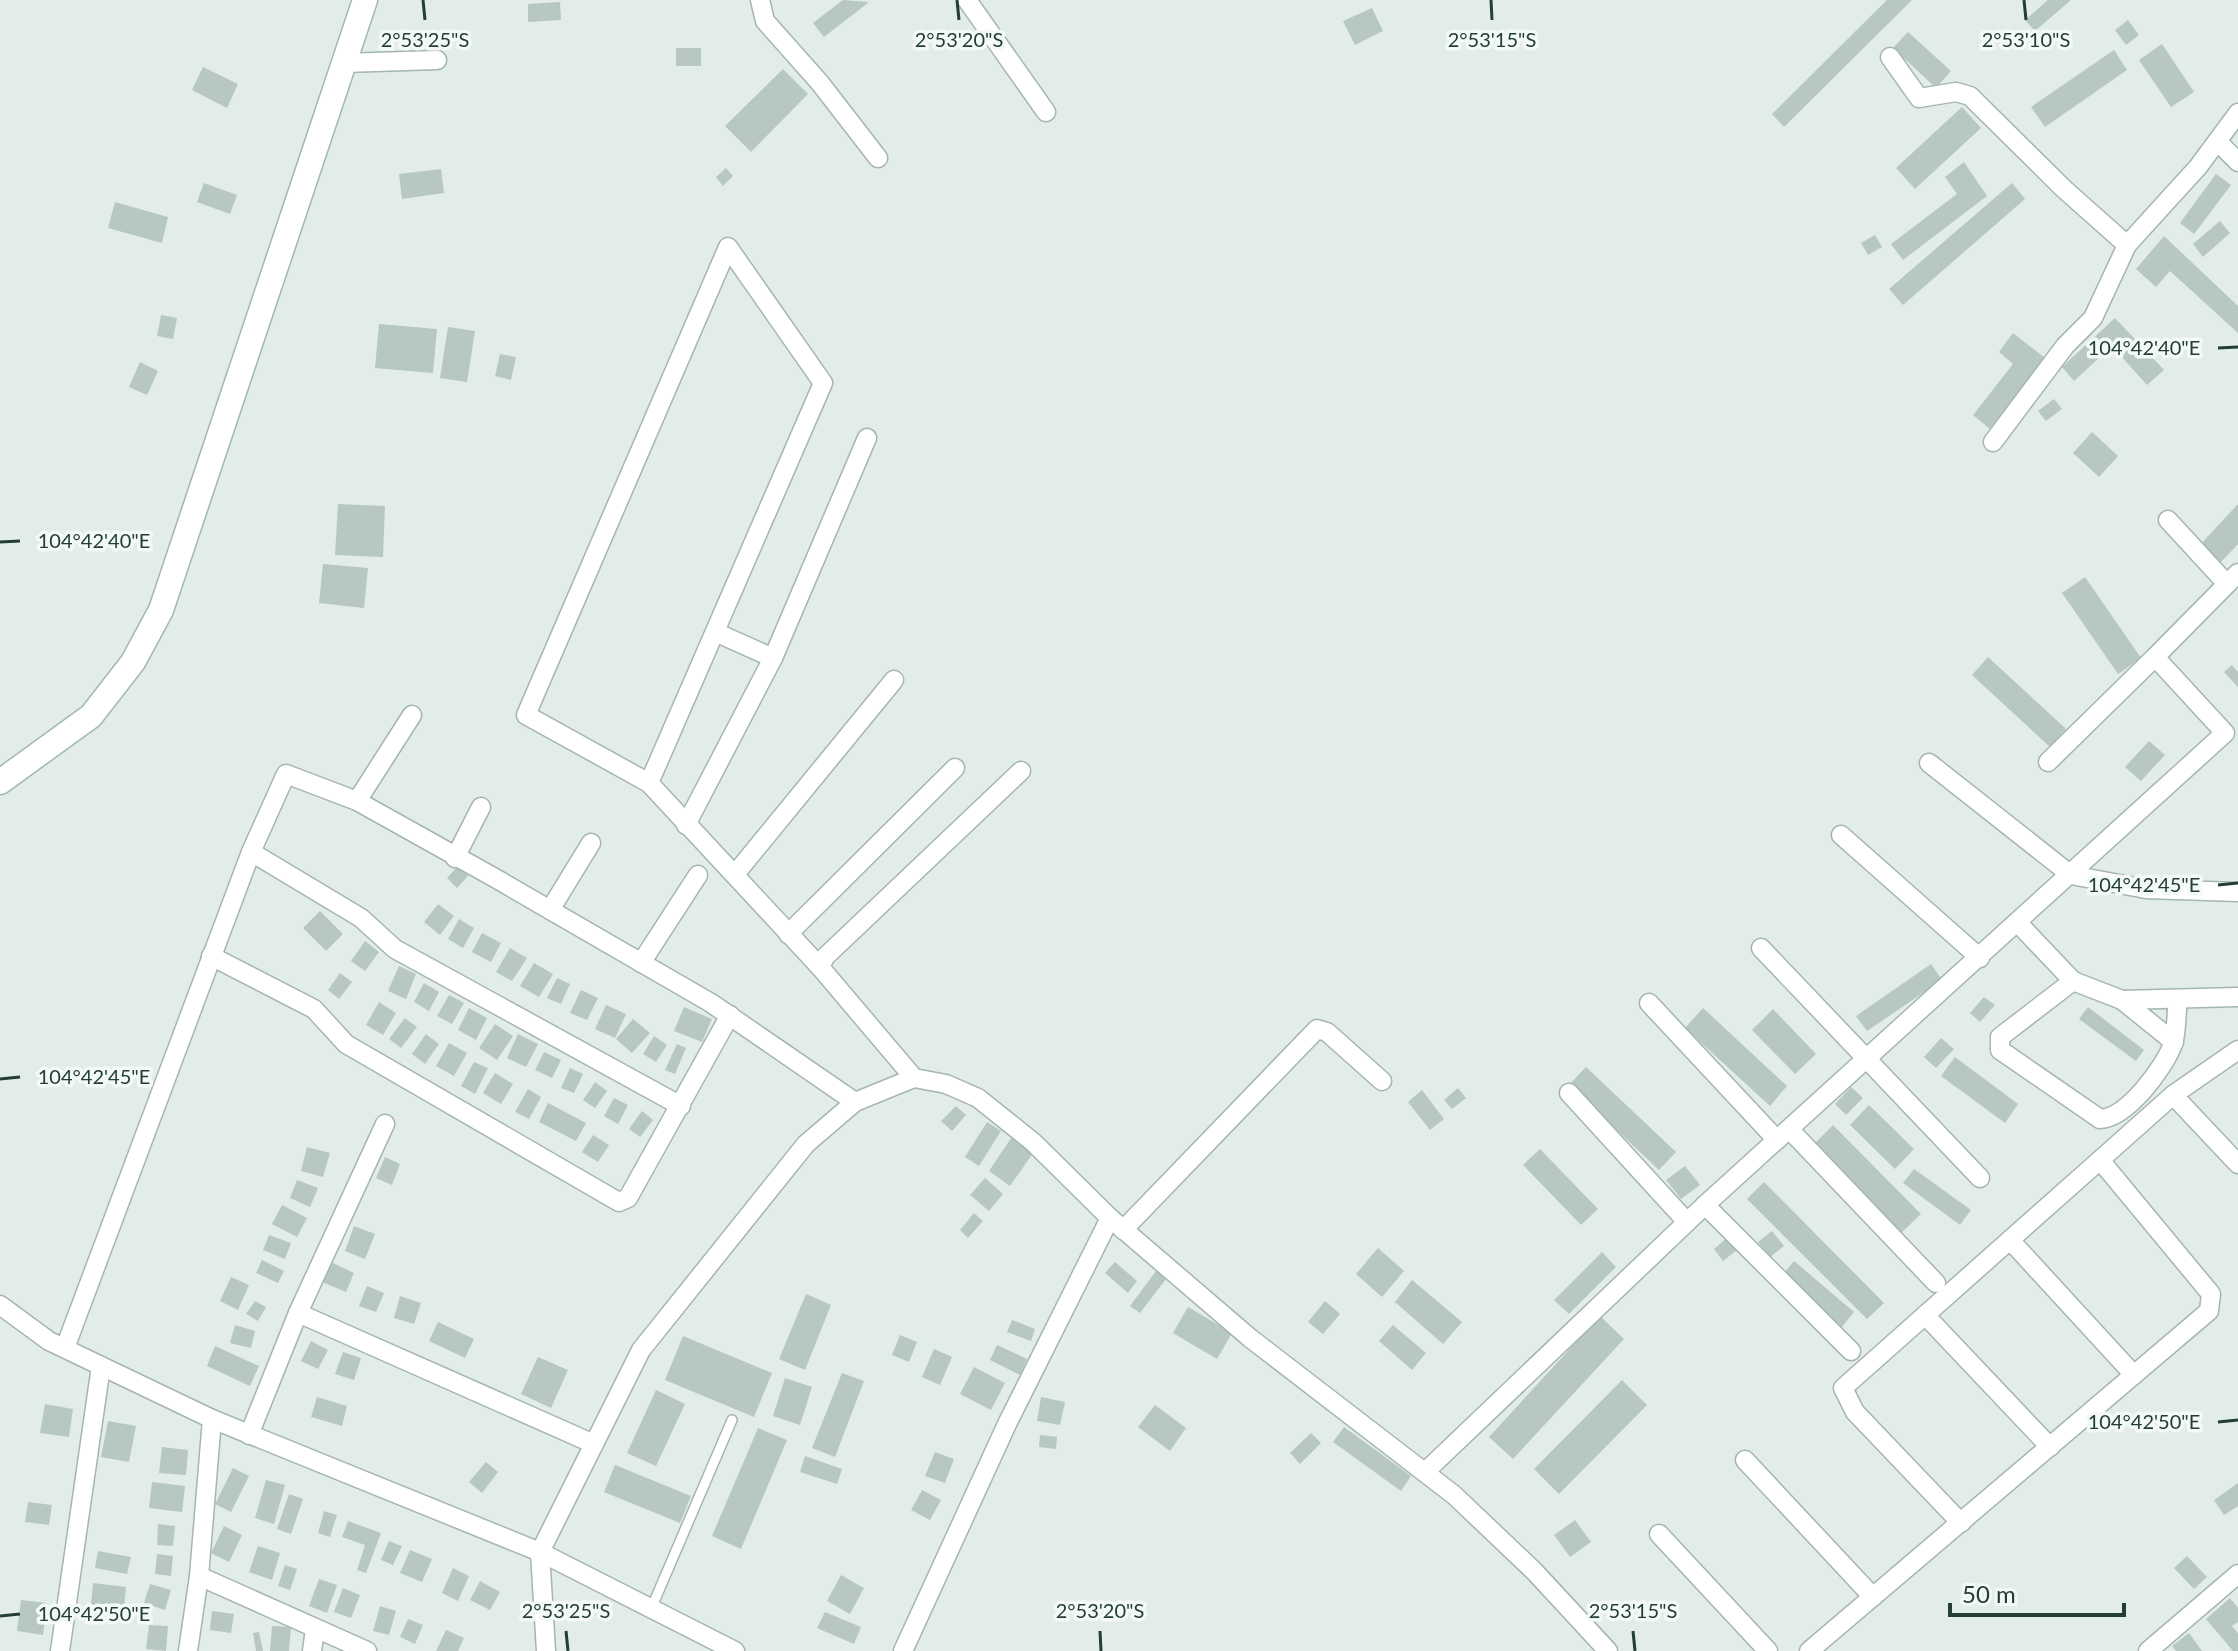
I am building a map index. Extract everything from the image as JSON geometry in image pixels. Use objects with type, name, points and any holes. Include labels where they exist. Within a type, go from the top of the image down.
[{"type":"street","points":[[0,782],[91,716],[133,662],[161,610],[365,0]]},
{"type":"street","points":[[760,0],[765,21],[820,83],[878,158]]},
{"type":"street","points":[[967,0],[1046,112]]},
{"type":"street","points":[[1890,57],[1919,98],[1956,92],[1985,108],[2064,189],[2127,245]]},
{"type":"street","points":[[343,63],[437,60]]},
{"type":"street","points":[[1993,442],[2065,346],[2093,318],[2127,245],[2218,142],[2238,113]]},
{"type":"street","points":[[2218,142],[2238,162]]},
{"type":"street","points":[[649,783],[823,383],[728,247],[526,715],[649,783],[686,825],[736,873],[914,1078]]},
{"type":"street","points":[[686,825],[773,658],[867,438]]},
{"type":"street","points":[[2048,762],[2233,579],[2168,520]]},
{"type":"street","points":[[715,632],[773,658]]},
{"type":"street","points":[[1426,1471],[1705,1205],[2232,727],[2155,657]]},
{"type":"street","points":[[736,873],[894,680]]},
{"type":"street","points":[[357,801],[412,715]]},
{"type":"street","points":[[1929,763],[2071,875],[2146,889],[2238,892]]},
{"type":"street","points":[[788,934],[955,768]]},
{"type":"street","points":[[820,967],[825,957],[1021,771]]},
{"type":"street","points":[[65,1348],[251,852],[286,774],[357,801],[550,910],[730,1015],[855,1102]]},
{"type":"street","points":[[455,858],[481,807]]},
{"type":"street","points":[[1841,835],[1980,958]]},
{"type":"street","points":[[550,910],[591,843]]},
{"type":"street","points":[[251,852],[361,918],[395,949],[681,1106]]},
{"type":"street","points":[[641,963],[698,875]]},
{"type":"street","points":[[2018,923],[2073,981],[2122,1000],[2174,1042]]},
{"type":"street","points":[[1761,948],[1980,1178]]},
{"type":"street","points":[[211,956],[314,1009],[346,1044],[619,1202],[628,1198],[730,1015]]},
{"type":"street","points":[[2073,981],[2000,1037],[2000,1050],[2100,1119],[2112,1116],[2153,1080],[2174,1042],[2178,999]]},
{"type":"street","points":[[2122,1000],[2238,997]]},
{"type":"street","points":[[1649,1003],[1936,1283]]},
{"type":"street","points":[[903,1651],[1007,1424],[1116,1224],[1317,1029],[1327,1032],[1382,1081]]},
{"type":"street","points":[[1961,1523],[1855,1412],[1843,1388],[2173,1095],[2238,1050]]},
{"type":"street","points":[[546,1651],[540,1552],[641,1350],[785,1166],[855,1102],[914,1078],[946,1084],[978,1098],[1033,1142],[1116,1224],[1250,1338],[1426,1471],[1534,1571],[1608,1651]]},
{"type":"street","points":[[1569,1093],[1687,1222]]},
{"type":"street","points":[[2173,1095],[2238,1164]]},
{"type":"street","points":[[249,1435],[298,1313],[385,1124]]},
{"type":"street","points":[[1809,1651],[2209,1311],[2211,1294],[2100,1160]]},
{"type":"street","points":[[1705,1205],[1851,1351]]},
{"type":"street","points":[[2010,1240],[2134,1375]]},
{"type":"street","points":[[0,1305],[65,1348],[212,1419],[540,1552],[735,1651]]},
{"type":"street","points":[[298,1313],[594,1444]]},
{"type":"street","points":[[1925,1315],[2050,1447]]},
{"type":"street","points":[[60,1651],[101,1366]]},
{"type":"street","points":[[188,1651],[199,1576],[212,1419]]},
{"type":"street","points":[[1745,1460],[1873,1597]]},
{"type":"street","points":[[1659,1534],[1768,1651]]},
{"type":"street","points":[[2148,1651],[2238,1574]]},
{"type":"street","points":[[199,1576],[367,1651]]},
{"type":"street","points":[[312,1651],[315,1629]]},
{"type":"lane","points":[[651,1609],[732,1420]]},
{"type":"building","points":[[843,0],[869,2],[824,37],[813,23]]},
{"type":"building","points":[[1887,0],[1912,0],[1784,127],[1772,114]]},
{"type":"building","points":[[2048,0],[2071,0],[2035,31],[2025,20]]},
{"type":"building","points":[[560,2],[561,20],[528,22],[528,4]]},
{"type":"building","points":[[1372,8],[1383,31],[1355,45],[1343,21]]},
{"type":"building","points":[[2128,20],[2139,35],[2126,45],[2115,30]]},
{"type":"building","points":[[1908,32],[1951,71],[1936,88],[1893,48]]},
{"type":"building","points":[[2162,44],[2194,92],[2171,107],[2139,60]]},
{"type":"building","points":[[676,48],[701,48],[701,66],[676,66]]},
{"type":"building","points":[[2114,50],[2127,70],[2045,127],[2031,107]]},
{"type":"building","points":[[203,67],[238,84],[227,108],[192,90]]},
{"type":"building","points":[[783,69],[808,94],[751,152],[725,126]]},
{"type":"building","points":[[1962,107],[1981,128],[1915,189],[1896,168]]},
{"type":"building","points":[[1964,162],[1987,196],[1903,260],[1891,244],[1957,194],[1945,177]]},
{"type":"building","points":[[726,168],[733,176],[723,186],[716,177]]},
{"type":"building","points":[[441,169],[444,193],[402,199],[399,174]]},
{"type":"building","points":[[2216,174],[2231,185],[2194,234],[2180,223]]},
{"type":"building","points":[[204,183],[237,195],[230,214],[197,202]]},
{"type":"building","points":[[2012,183],[2025,199],[1903,305],[1889,289]]},
{"type":"building","points":[[115,202],[168,217],[162,243],[108,228]]},
{"type":"building","points":[[2220,221],[2230,233],[2203,257],[2193,244]]},
{"type":"building","points":[[1875,235],[1882,247],[1868,255],[1861,243]]},
{"type":"building","points":[[2164,236],[2238,306],[2238,333],[2170,271],[2156,287],[2136,269]]},
{"type":"building","points":[[161,315],[177,318],[173,339],[157,336]]},
{"type":"building","points":[[2115,318],[2164,370],[2147,385],[2112,346],[2074,381],[2062,367]]},
{"type":"building","points":[[379,324],[437,329],[433,373],[375,368]]},
{"type":"building","points":[[448,327],[475,331],[467,382],[440,378]]},
{"type":"building","points":[[2013,333],[2045,358],[1990,429],[1973,415],[2013,364],[1999,352]]},
{"type":"building","points":[[500,354],[516,357],[511,380],[495,376]]},
{"type":"building","points":[[140,362],[158,371],[147,395],[129,387]]},
{"type":"building","points":[[2054,399],[2062,409],[2046,421],[2038,411]]},
{"type":"building","points":[[2092,432],[2118,456],[2099,477],[2073,453]]},
{"type":"building","points":[[338,504],[385,506],[383,557],[335,555]]},
{"type":"building","points":[[2238,504],[2238,544],[2220,563],[2200,545]]},
{"type":"building","points":[[323,564],[368,568],[364,608],[319,603]]},
{"type":"building","points":[[2085,577],[2141,658],[2118,674],[2062,593]]},
{"type":"building","points":[[1988,657],[2066,729],[2050,747],[1972,675]]},
{"type":"building","points":[[2232,665],[2238,672],[2238,687],[2224,672]]},
{"type":"building","points":[[2149,741],[2165,755],[2141,781],[2125,767]]},
{"type":"building","points":[[458,866],[468,876],[457,888],[447,878]]},
{"type":"building","points":[[438,904],[454,916],[440,935],[424,922]]},
{"type":"building","points":[[320,911],[343,934],[326,951],[303,928]]},
{"type":"building","points":[[459,919],[474,928],[463,948],[448,939]]},
{"type":"building","points":[[482,933],[501,943],[491,962],[472,952]]},
{"type":"building","points":[[365,941],[379,952],[365,971],[351,961]]},
{"type":"building","points":[[510,948],[527,958],[512,981],[496,972]]},
{"type":"building","points":[[534,963],[553,974],[539,997],[520,986]]},
{"type":"building","points":[[1931,964],[1942,980],[1867,1031],[1856,1016]]},
{"type":"building","points":[[399,966],[416,974],[406,999],[388,991]]},
{"type":"building","points":[[340,973],[352,982],[339,999],[328,990]]},
{"type":"building","points":[[557,978],[570,984],[561,1004],[547,998]]},
{"type":"building","points":[[424,983],[439,992],[429,1011],[414,1002]]},
{"type":"building","points":[[581,990],[598,998],[587,1020],[570,1013]]},
{"type":"building","points":[[449,995],[464,1003],[452,1024],[437,1016]]},
{"type":"building","points":[[1984,997],[1995,1005],[1980,1022],[1970,1013]]},
{"type":"building","points":[[379,1002],[396,1013],[383,1035],[366,1025]]},
{"type":"building","points":[[606,1005],[626,1014],[615,1038],[595,1029]]},
{"type":"building","points":[[684,1007],[712,1019],[702,1042],[674,1031]]},
{"type":"building","points":[[2088,1007],[2144,1050],[2136,1061],[2079,1019]]},
{"type":"building","points":[[469,1008],[487,1018],[476,1040],[458,1030]]},
{"type":"building","points":[[1703,1008],[1787,1086],[1770,1106],[1685,1028]]},
{"type":"building","points":[[1773,1009],[1816,1054],[1795,1074],[1752,1030]]},
{"type":"building","points":[[405,1018],[417,1027],[401,1048],[389,1039]]},
{"type":"building","points":[[633,1019],[650,1033],[632,1053],[616,1039]]},
{"type":"building","points":[[495,1024],[513,1036],[497,1060],[479,1048]]},
{"type":"building","points":[[426,1034],[439,1044],[425,1064],[412,1054]]},
{"type":"building","points":[[518,1034],[538,1044],[526,1067],[507,1058]]},
{"type":"building","points":[[654,1036],[667,1045],[656,1062],[643,1054]]},
{"type":"building","points":[[1941,1038],[1954,1049],[1936,1068],[1924,1057]]},
{"type":"building","points":[[449,1043],[467,1053],[454,1076],[436,1066]]},
{"type":"building","points":[[677,1044],[686,1048],[675,1074],[665,1070]]},
{"type":"building","points":[[544,1052],[561,1060],[552,1078],[535,1070]]},
{"type":"building","points":[[1955,1057],[2018,1104],[2005,1123],[1941,1076]]},
{"type":"building","points":[[474,1062],[488,1068],[475,1094],[461,1086]]},
{"type":"building","points":[[1586,1067],[1676,1152],[1659,1170],[1569,1085]]},
{"type":"building","points":[[570,1068],[583,1074],[574,1093],[561,1088]]},
{"type":"building","points":[[495,1073],[513,1084],[501,1104],[483,1093]]},
{"type":"building","points":[[595,1082],[607,1091],[595,1108],[583,1100]]},
{"type":"building","points":[[1851,1087],[1863,1098],[1846,1115],[1835,1104]]},
{"type":"building","points":[[1458,1088],[1466,1098],[1452,1109],[1444,1100]]},
{"type":"building","points":[[528,1089],[541,1097],[529,1119],[515,1112]]},
{"type":"building","points":[[1422,1090],[1444,1119],[1430,1130],[1408,1102]]},
{"type":"building","points":[[614,1098],[628,1105],[618,1124],[604,1116]]},
{"type":"building","points":[[548,1103],[586,1123],[576,1141],[539,1122]]},
{"type":"building","points":[[1869,1105],[1914,1149],[1895,1169],[1850,1125]]},
{"type":"building","points":[[956,1106],[966,1115],[952,1131],[941,1121]]},
{"type":"building","points":[[642,1111],[653,1120],[640,1137],[629,1129]]},
{"type":"building","points":[[987,1122],[1001,1131],[979,1166],[965,1157]]},
{"type":"building","points":[[1833,1125],[1921,1214],[1901,1233],[1814,1144]]},
{"type":"building","points":[[593,1135],[609,1145],[598,1162],[582,1152]]},
{"type":"building","points":[[1011,1138],[1033,1153],[1010,1186],[989,1171]]},
{"type":"building","points":[[307,1147],[330,1153],[323,1177],[301,1171]]},
{"type":"building","points":[[1540,1149],[1598,1209],[1581,1225],[1523,1165]]},
{"type":"building","points":[[385,1157],[400,1164],[392,1185],[376,1178]]},
{"type":"building","points":[[1685,1166],[1700,1185],[1681,1199],[1666,1180]]},
{"type":"building","points":[[1914,1169],[1971,1210],[1960,1225],[1903,1183]]},
{"type":"building","points":[[985,1178],[1003,1194],[989,1211],[970,1195]]},
{"type":"building","points":[[297,1180],[318,1188],[310,1207],[290,1198]]},
{"type":"building","points":[[1764,1182],[1884,1303],[1867,1319],[1747,1199]]},
{"type":"building","points":[[282,1205],[307,1218],[297,1237],[272,1224]]},
{"type":"building","points":[[974,1213],[983,1221],[968,1238],[960,1230]]},
{"type":"building","points":[[354,1226],[375,1234],[365,1259],[345,1251]]},
{"type":"building","points":[[1772,1231],[1784,1246],[1770,1257],[1758,1242]]},
{"type":"building","points":[[269,1235],[291,1243],[285,1259],[263,1250]]},
{"type":"building","points":[[1727,1238],[1737,1250],[1723,1261],[1714,1249]]},
{"type":"building","points":[[1378,1248],[1404,1271],[1382,1297],[1356,1274]]},
{"type":"building","points":[[1602,1252],[1616,1267],[1569,1314],[1554,1300]]},
{"type":"building","points":[[262,1260],[284,1271],[278,1283],[256,1273]]},
{"type":"building","points":[[1794,1261],[1854,1312],[1841,1328],[1781,1277]]},
{"type":"building","points":[[331,1262],[354,1273],[346,1292],[322,1282]]},
{"type":"building","points":[[1115,1262],[1137,1281],[1128,1293],[1105,1273]]},
{"type":"building","points":[[1156,1271],[1166,1279],[1140,1313],[1130,1306]]},
{"type":"building","points":[[231,1277],[249,1285],[238,1310],[220,1301]]},
{"type":"building","points":[[1412,1280],[1462,1322],[1443,1344],[1395,1302]]},
{"type":"building","points":[[367,1286],[384,1293],[376,1312],[359,1306]]},
{"type":"building","points":[[806,1294],[831,1305],[805,1370],[779,1359]]},
{"type":"building","points":[[400,1296],[421,1303],[414,1324],[394,1318]]},
{"type":"building","points":[[255,1301],[266,1307],[258,1321],[246,1314]]},
{"type":"building","points":[[1325,1301],[1340,1314],[1323,1334],[1308,1322]]},
{"type":"building","points":[[1188,1307],[1232,1333],[1217,1359],[1173,1333]]},
{"type":"building","points":[[1600,1316],[1624,1339],[1513,1459],[1489,1437]]},
{"type":"building","points":[[1012,1320],[1035,1329],[1031,1341],[1007,1332]]},
{"type":"building","points":[[438,1322],[474,1339],[465,1358],[429,1341]]},
{"type":"building","points":[[235,1325],[255,1331],[251,1348],[230,1343]]},
{"type":"building","points":[[1393,1325],[1426,1353],[1412,1370],[1379,1341]]},
{"type":"building","points":[[900,1335],[917,1342],[909,1362],[892,1355]]},
{"type":"building","points":[[683,1336],[772,1373],[754,1417],[665,1380]]},
{"type":"building","points":[[311,1341],[328,1350],[318,1369],[301,1361]]},
{"type":"building","points":[[997,1345],[1027,1359],[1020,1375],[990,1360]]},
{"type":"building","points":[[215,1346],[259,1366],[250,1386],[207,1366]]},
{"type":"building","points":[[934,1349],[952,1357],[940,1385],[922,1377]]},
{"type":"building","points":[[343,1352],[361,1358],[354,1380],[335,1374]]},
{"type":"building","points":[[538,1357],[568,1370],[551,1408],[521,1394]]},
{"type":"building","points":[[974,1367],[1005,1383],[991,1410],[960,1394]]},
{"type":"building","points":[[842,1373],[864,1381],[835,1457],[812,1448]]},
{"type":"building","points":[[785,1378],[812,1387],[800,1425],[773,1416]]},
{"type":"building","points":[[1622,1380],[1647,1405],[1559,1494],[1534,1469]]},
{"type":"building","points":[[656,1390],[685,1404],[656,1466],[627,1453]]},
{"type":"building","points":[[317,1397],[347,1406],[342,1426],[311,1417]]},
{"type":"building","points":[[1041,1397],[1065,1402],[1060,1425],[1037,1421]]},
{"type":"building","points":[[45,1404],[73,1409],[69,1437],[40,1433]]},
{"type":"building","points":[[1155,1405],[1186,1428],[1170,1451],[1138,1427]]},
{"type":"building","points":[[108,1421],[136,1426],[129,1462],[101,1457]]},
{"type":"building","points":[[1344,1427],[1411,1476],[1401,1491],[1333,1442]]},
{"type":"building","points":[[758,1428],[787,1440],[741,1549],[712,1536]]},
{"type":"building","points":[[1311,1433],[1321,1443],[1300,1464],[1290,1453]]},
{"type":"building","points":[[1040,1435],[1057,1437],[1056,1449],[1039,1447]]},
{"type":"building","points":[[162,1447],[188,1450],[186,1475],[159,1473]]},
{"type":"building","points":[[935,1452],[954,1459],[945,1483],[925,1476]]},
{"type":"building","points":[[805,1456],[842,1469],[837,1484],[800,1472]]},
{"type":"building","points":[[486,1462],[498,1472],[482,1493],[469,1482]]},
{"type":"building","points":[[615,1465],[691,1496],[680,1523],[604,1492]]},
{"type":"building","points":[[233,1468],[249,1476],[231,1512],[215,1504]]},
{"type":"building","points":[[266,1480],[285,1485],[274,1524],[255,1518]]},
{"type":"building","points":[[152,1482],[185,1486],[182,1512],[149,1508]]},
{"type":"building","points":[[2238,1483],[2238,1506],[2224,1515],[2214,1500]]},
{"type":"building","points":[[922,1490],[941,1500],[930,1520],[911,1510]]},
{"type":"building","points":[[289,1494],[303,1499],[291,1534],[277,1529]]},
{"type":"building","points":[[28,1502],[52,1505],[49,1525],[25,1522]]},
{"type":"building","points":[[324,1511],[337,1515],[330,1537],[318,1533]]},
{"type":"building","points":[[1575,1520],[1591,1542],[1570,1557],[1554,1535]]},
{"type":"building","points":[[348,1521],[381,1533],[366,1573],[357,1570],[365,1545],[342,1537]]},
{"type":"building","points":[[158,1524],[175,1526],[173,1546],[157,1545]]},
{"type":"building","points":[[224,1526],[242,1535],[229,1562],[211,1553]]},
{"type":"building","points":[[389,1541],[402,1546],[393,1565],[381,1560]]},
{"type":"building","points":[[258,1546],[280,1553],[272,1580],[249,1572]]},
{"type":"building","points":[[410,1550],[432,1559],[422,1582],[400,1573]]},
{"type":"building","points":[[98,1551],[131,1557],[127,1574],[95,1568]]},
{"type":"building","points":[[157,1554],[173,1556],[171,1576],[155,1574]]},
{"type":"building","points":[[2187,1556],[2207,1577],[2194,1589],[2174,1568]]},
{"type":"building","points":[[285,1565],[297,1569],[290,1590],[278,1586]]},
{"type":"building","points":[[453,1568],[469,1576],[458,1601],[442,1593]]},
{"type":"building","points":[[841,1575],[864,1588],[850,1614],[827,1601]]},
{"type":"building","points":[[319,1579],[337,1585],[327,1613],[309,1606]]},
{"type":"building","points":[[480,1581],[500,1592],[490,1610],[470,1600]]},
{"type":"building","points":[[93,1583],[126,1587],[124,1609],[91,1605]]},
{"type":"building","points":[[150,1584],[171,1590],[165,1610],[144,1603]]},
{"type":"building","points":[[343,1588],[360,1595],[351,1618],[334,1612]]},
{"type":"building","points":[[2230,1598],[2238,1608],[2238,1622],[2232,1626],[2238,1633],[2238,1651],[2233,1651],[2206,1619]]},
{"type":"building","points":[[21,1600],[47,1603],[43,1635],[17,1631]]},
{"type":"building","points":[[380,1606],[396,1611],[389,1635],[373,1631]]},
{"type":"building","points":[[212,1611],[234,1614],[231,1633],[210,1630]]},
{"type":"building","points":[[825,1612],[861,1627],[854,1644],[817,1628]]},
{"type":"building","points":[[408,1619],[423,1625],[415,1644],[400,1637]]},
{"type":"building","points":[[149,1625],[168,1626],[166,1651],[146,1649]]},
{"type":"building","points":[[272,1626],[291,1627],[289,1651],[270,1651]]},
{"type":"building","points":[[446,1630],[464,1638],[458,1651],[436,1651]]},
{"type":"building","points":[[259,1632],[263,1651],[256,1651],[253,1633]]},
{"type":"building","points":[[2189,1633],[2202,1651],[2176,1651],[2172,1646]]}]
